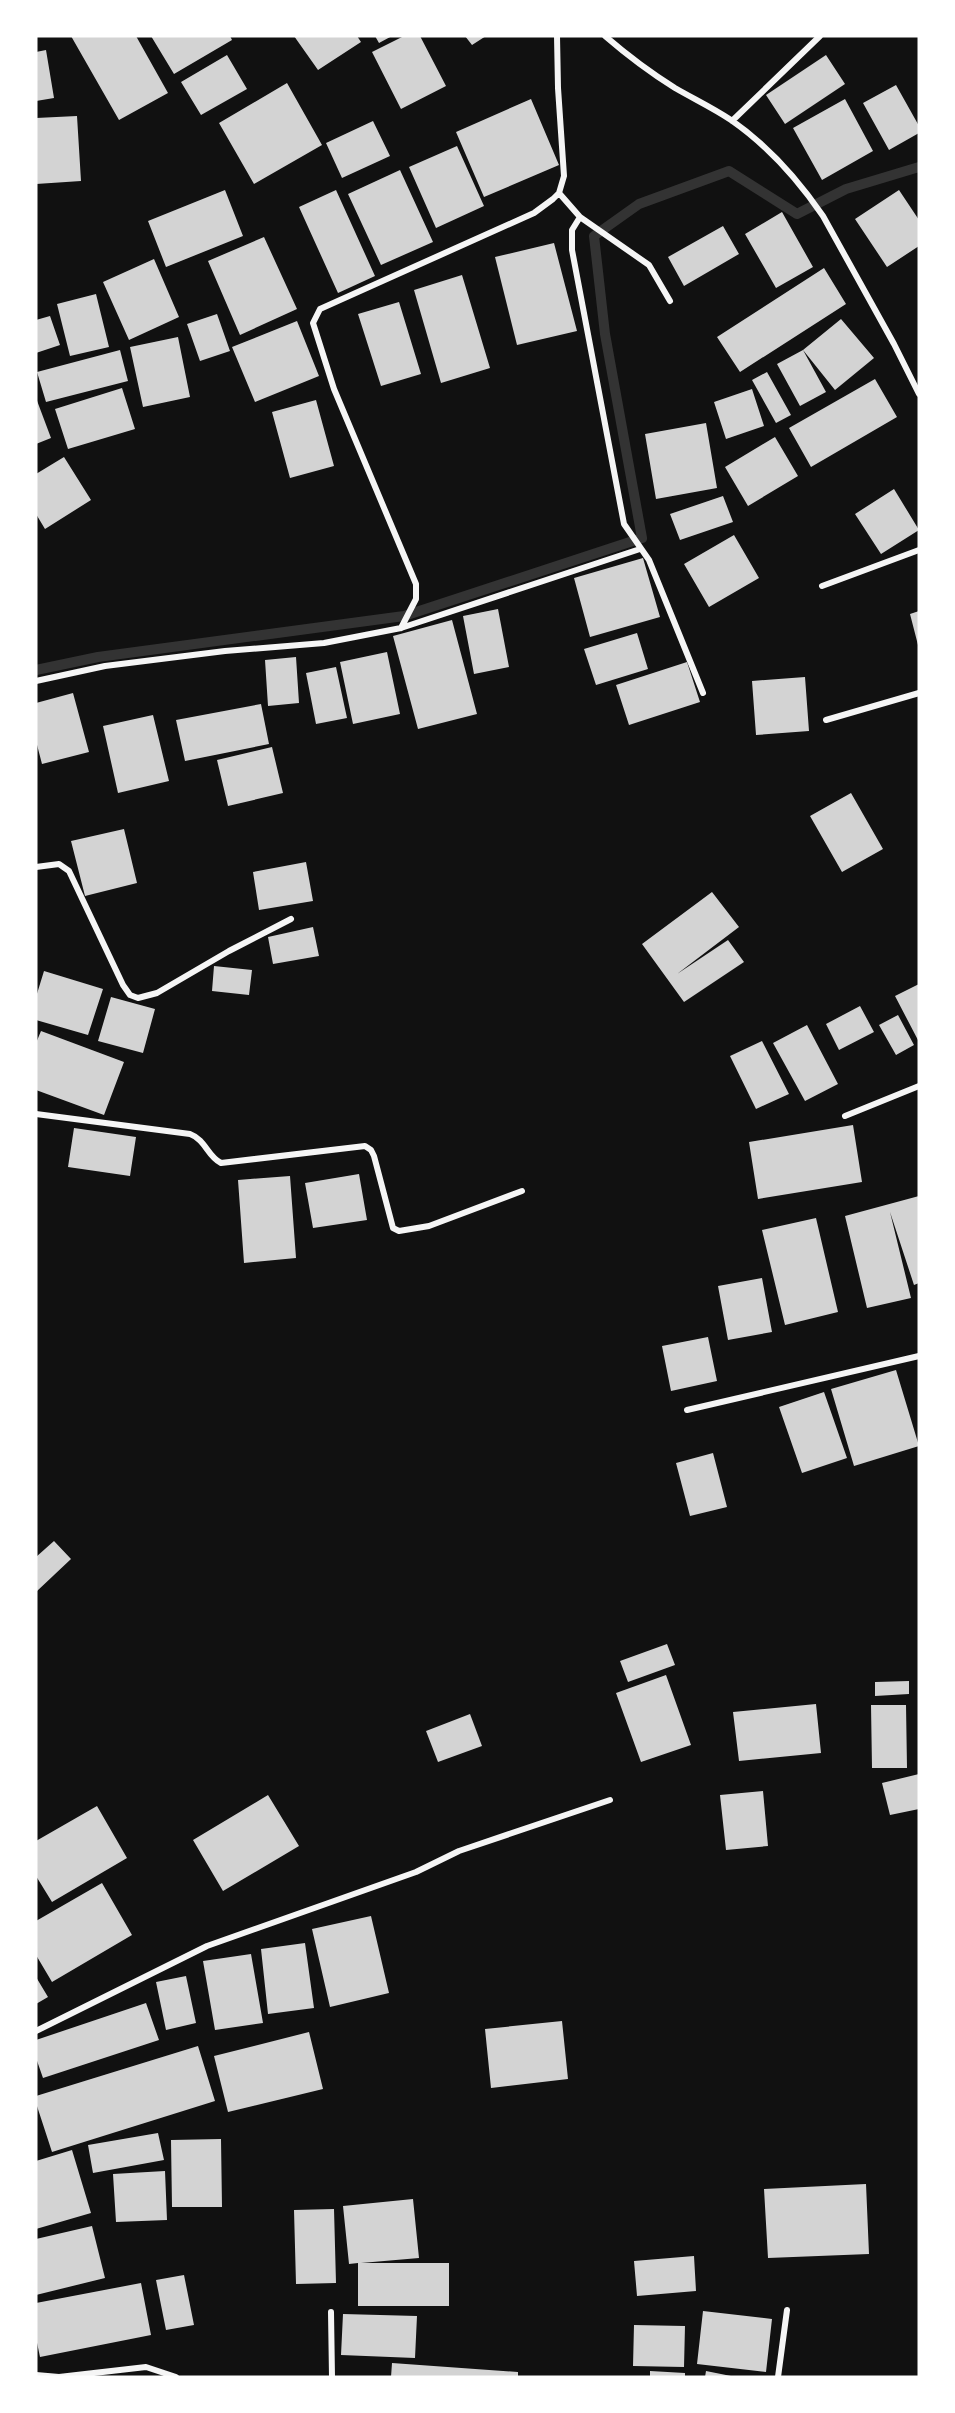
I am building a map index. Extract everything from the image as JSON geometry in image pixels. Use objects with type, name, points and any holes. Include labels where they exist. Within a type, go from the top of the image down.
[{"type":"street","points":[[402,626],[416,599],[416,584],[334,390],[313,323],[320,309],[534,213],[546,206],[559,193],[564,176],[564,163],[558,88],[557,36]]},
{"type":"street","points":[[605,36],[624,53],[674,87],[732,121],[778,160],[811,198],[823,216],[919,394]]},
{"type":"street","points":[[732,121],[820,36]]},
{"type":"street","points":[[559,193],[583,219],[649,265],[670,301]]},
{"type":"street","points":[[583,219],[572,230],[572,250],[624,524],[635,543],[649,560],[703,693]]},
{"type":"street","points":[[36,681],[105,666],[225,651],[324,643],[402,626],[640,549]]},
{"type":"street","points":[[822,586],[919,550]]},
{"type":"street","points":[[826,720],[919,693]]},
{"type":"street","points":[[36,867],[53,863],[69,871],[123,985],[130,995],[138,998],[157,993],[229,951],[291,919]]},
{"type":"street","points":[[845,1116],[919,1086]]},
{"type":"street","points":[[36,1114],[190,1134],[201,1139],[212,1157],[220,1163],[365,1146],[371,1149],[374,1156],[393,1228],[399,1232],[429,1226],[522,1191]]},
{"type":"street","points":[[687,1410],[919,1356]]},
{"type":"street","points":[[36,2031],[207,1946],[416,1872],[459,1851],[610,1800]]},
{"type":"street","points":[[778,2377],[787,2310]]},
{"type":"street","points":[[331,2312],[332,2377]]},
{"type":"street","points":[[36,2375],[59,2377],[146,2367],[176,2377]]},
{"type":"building","points":[[71,36],[136,36],[168,93],[119,120]]},
{"type":"building","points":[[151,36],[230,36],[232,40],[174,74]]},
{"type":"building","points":[[294,36],[357,36],[361,42],[318,70]]},
{"type":"building","points":[[375,36],[392,36],[379,43]]},
{"type":"building","points":[[404,36],[420,36],[446,86],[401,109],[372,52]]},
{"type":"building","points":[[465,36],[486,36],[472,45]]},
{"type":"building","points":[[46,50],[54,98],[36,101],[36,52]]},
{"type":"building","points":[[227,55],[247,89],[201,115],[181,82]]},
{"type":"building","points":[[826,55],[845,84],[785,124],[766,95]]},
{"type":"building","points":[[287,83],[322,145],[254,184],[219,123]]},
{"type":"building","points":[[896,85],[919,126],[919,133],[889,150],[863,103]]},
{"type":"building","points":[[531,99],[559,165],[484,197],[456,132]]},
{"type":"building","points":[[845,99],[873,151],[822,180],[793,128]]},
{"type":"building","points":[[77,116],[81,181],[36,184],[36,118]]},
{"type":"building","points":[[373,121],[390,156],[342,178],[326,143]]},
{"type":"building","points":[[457,146],[484,206],[436,228],[409,167]]},
{"type":"building","points":[[400,170],[433,242],[381,265],[348,194]]},
{"type":"building","points":[[225,190],[243,236],[166,267],[148,221]]},
{"type":"building","points":[[336,190],[375,276],[338,293],[299,207]]},
{"type":"building","points":[[899,190],[919,220],[919,246],[887,267],[855,219]]},
{"type":"building","points":[[782,212],[813,267],[776,288],[745,234]]},
{"type":"building","points":[[723,226],[739,254],[684,286],[668,257]]},
{"type":"building","points":[[264,237],[297,309],[240,335],[208,261]]},
{"type":"building","points":[[554,243],[577,331],[517,345],[495,257]]},
{"type":"building","points":[[154,259],[179,317],[129,340],[103,282]]},
{"type":"building","points":[[824,268],[846,304],[740,372],[717,337]]},
{"type":"building","points":[[462,275],[490,368],[441,383],[414,290]]},
{"type":"building","points":[[96,294],[109,347],[70,356],[57,304]]},
{"type":"building","points":[[399,302],[421,374],[381,386],[358,314]]},
{"type":"building","points":[[217,314],[230,351],[200,361],[187,324]]},
{"type":"building","points":[[50,316],[60,345],[36,353],[36,320]]},
{"type":"building","points":[[841,319],[874,358],[835,390],[803,350]]},
{"type":"building","points":[[297,321],[319,376],[255,402],[232,347]]},
{"type":"building","points":[[178,337],[190,397],[143,407],[130,347]]},
{"type":"building","points":[[120,350],[128,381],[46,402],[37,372]]},
{"type":"building","points":[[803,350],[826,392],[800,406],[777,364]]},
{"type":"building","points":[[767,372],[791,415],[776,423],[752,380]]},
{"type":"building","points":[[875,379],[897,417],[811,467],[789,428]]},
{"type":"building","points":[[122,388],[135,429],[68,449],[55,409]]},
{"type":"building","points":[[752,389],[764,426],[726,439],[714,402]]},
{"type":"building","points":[[36,398],[51,438],[36,444]]},
{"type":"building","points":[[316,400],[334,466],[290,478],[272,412]]},
{"type":"building","points":[[706,423],[717,488],[656,499],[645,434]]},
{"type":"building","points":[[775,437],[798,476],[748,506],[725,467]]},
{"type":"building","points":[[64,457],[91,500],[45,529],[36,514],[36,474]]},
{"type":"building","points":[[894,489],[919,530],[881,554],[855,514]]},
{"type":"building","points":[[723,496],[733,522],[680,540],[670,514]]},
{"type":"building","points":[[734,535],[759,578],[709,607],[684,564]]},
{"type":"building","points":[[643,558],[660,617],[590,637],[574,578]]},
{"type":"building","points":[[498,609],[509,667],[474,674],[463,616]]},
{"type":"building","points":[[919,611],[919,645],[918,645],[910,614]]},
{"type":"building","points":[[452,620],[477,714],[418,729],[393,636]]},
{"type":"building","points":[[637,633],[648,669],[596,685],[584,649]]},
{"type":"building","points":[[387,652],[400,714],[353,724],[340,662]]},
{"type":"building","points":[[296,657],[299,703],[268,706],[265,660]]},
{"type":"building","points":[[687,662],[700,702],[629,725],[616,685]]},
{"type":"building","points":[[336,667],[347,718],[316,724],[306,673]]},
{"type":"building","points":[[805,677],[809,731],[756,735],[752,681]]},
{"type":"building","points":[[73,693],[89,752],[42,764],[36,741],[36,703]]},
{"type":"building","points":[[261,704],[269,744],[185,761],[176,720]]},
{"type":"building","points":[[153,715],[169,781],[118,793],[103,726]]},
{"type":"building","points":[[272,747],[283,793],[228,806],[217,760]]},
{"type":"building","points":[[851,793],[883,849],[842,872],[810,816]]},
{"type":"building","points":[[124,829],[137,883],[85,896],[71,841]]},
{"type":"building","points":[[306,862],[313,901],[259,910],[253,872]]},
{"type":"building","points":[[712,892],[739,927],[677,974],[728,940],[744,962],[684,1002],[642,944]]},
{"type":"building","points":[[313,927],[319,956],[273,964],[268,937]]},
{"type":"building","points":[[214,966],[252,970],[249,995],[212,991]]},
{"type":"building","points":[[44,971],[103,989],[88,1035],[36,1020],[36,997]]},
{"type":"building","points":[[919,984],[919,1042],[895,996]]},
{"type":"building","points":[[111,997],[155,1009],[143,1053],[98,1041]]},
{"type":"building","points":[[860,1006],[874,1032],[839,1050],[826,1024]]},
{"type":"building","points":[[898,1015],[914,1045],[896,1055],[879,1025]]},
{"type":"building","points":[[807,1025],[838,1084],[805,1101],[773,1043]]},
{"type":"building","points":[[41,1031],[124,1062],[104,1115],[36,1090],[36,1043]]},
{"type":"building","points":[[762,1041],[789,1094],[756,1109],[730,1056]]},
{"type":"building","points":[[853,1125],[862,1182],[758,1199],[749,1142]]},
{"type":"building","points":[[74,1128],[136,1137],[130,1176],[68,1167]]},
{"type":"building","points":[[359,1174],[367,1220],[313,1228],[305,1183]]},
{"type":"building","points":[[290,1176],[296,1258],[244,1263],[238,1180]]},
{"type":"building","points":[[919,1196],[919,1283],[914,1285],[890,1212],[911,1298],[867,1308],[845,1216]]},
{"type":"building","points":[[816,1218],[838,1312],[785,1325],[762,1230]]},
{"type":"building","points":[[762,1278],[772,1332],[728,1340],[718,1286]]},
{"type":"building","points":[[708,1337],[717,1381],[671,1391],[662,1346]]},
{"type":"building","points":[[896,1370],[919,1446],[854,1466],[831,1389]]},
{"type":"building","points":[[824,1392],[847,1458],[802,1473],[779,1407]]},
{"type":"building","points":[[713,1453],[727,1507],[690,1516],[676,1463]]},
{"type":"building","points":[[54,1541],[71,1559],[36,1592],[36,1557]]},
{"type":"building","points":[[667,1644],[675,1665],[628,1682],[620,1661]]},
{"type":"building","points":[[666,1675],[691,1745],[641,1762],[616,1693]]},
{"type":"building","points":[[909,1681],[909,1694],[875,1696],[875,1682]]},
{"type":"building","points":[[816,1704],[821,1753],[739,1761],[733,1712]]},
{"type":"building","points":[[871,1705],[906,1705],[907,1768],[872,1768]]},
{"type":"building","points":[[470,1714],[482,1746],[438,1762],[426,1731]]},
{"type":"building","points":[[919,1774],[919,1809],[890,1815],[882,1783]]},
{"type":"building","points":[[763,1791],[768,1846],[726,1850],[720,1795]]},
{"type":"building","points":[[268,1795],[299,1846],[223,1891],[193,1840]]},
{"type":"building","points":[[97,1806],[127,1858],[52,1902],[36,1876],[36,1841]]},
{"type":"building","points":[[102,1883],[132,1935],[52,1982],[36,1955],[36,1921]]},
{"type":"building","points":[[371,1916],[389,1993],[330,2007],[312,1929]]},
{"type":"building","points":[[305,1943],[314,2008],[268,2014],[261,1949]]},
{"type":"building","points":[[251,1954],[263,2023],[215,2030],[203,1961]]},
{"type":"building","points":[[186,1976],[196,2023],[166,2030],[156,1982]]},
{"type":"building","points":[[36,1977],[48,1997],[36,2004]]},
{"type":"building","points":[[146,2003],[159,2040],[43,2078],[36,2058],[36,2040]]},
{"type":"building","points":[[562,2021],[568,2079],[491,2088],[485,2029]]},
{"type":"building","points":[[309,2032],[323,2089],[228,2112],[214,2056]]},
{"type":"building","points":[[198,2046],[215,2101],[52,2152],[36,2103],[36,2096]]},
{"type":"building","points":[[158,2133],[164,2160],[93,2173],[88,2145]]},
{"type":"building","points":[[221,2139],[222,2207],[172,2207],[171,2140]]},
{"type":"building","points":[[72,2150],[91,2213],[36,2229],[36,2161]]},
{"type":"building","points":[[165,2171],[167,2220],[116,2222],[113,2174]]},
{"type":"building","points":[[866,2184],[869,2254],[768,2258],[764,2189]]},
{"type":"building","points":[[413,2199],[419,2258],[361,2263],[449,2263],[449,2306],[358,2306],[358,2263],[349,2264],[343,2206]]},
{"type":"building","points":[[334,2209],[336,2283],[296,2284],[294,2210]]},
{"type":"building","points":[[92,2226],[105,2278],[36,2295],[36,2239]]},
{"type":"building","points":[[694,2256],[696,2291],[637,2296],[634,2261]]},
{"type":"building","points":[[184,2275],[194,2325],[166,2330],[156,2280]]},
{"type":"building","points":[[141,2283],[151,2335],[40,2357],[36,2338],[36,2303]]},
{"type":"building","points":[[703,2311],[772,2319],[766,2372],[697,2364]]},
{"type":"building","points":[[343,2314],[417,2316],[415,2358],[341,2355]]},
{"type":"building","points":[[634,2325],[685,2326],[684,2367],[633,2366]]},
{"type":"building","points":[[392,2363],[518,2372],[518,2377],[391,2377]]},
{"type":"building","points":[[650,2371],[685,2373],[685,2377],[650,2377]]},
{"type":"building","points":[[706,2371],[731,2376],[705,2377]]},
{"type":"waterway","points":[[36,670],[98,657],[404,616],[642,538],[605,334],[594,236],[639,204],[729,171],[797,214],[846,189],[919,167]]}]
